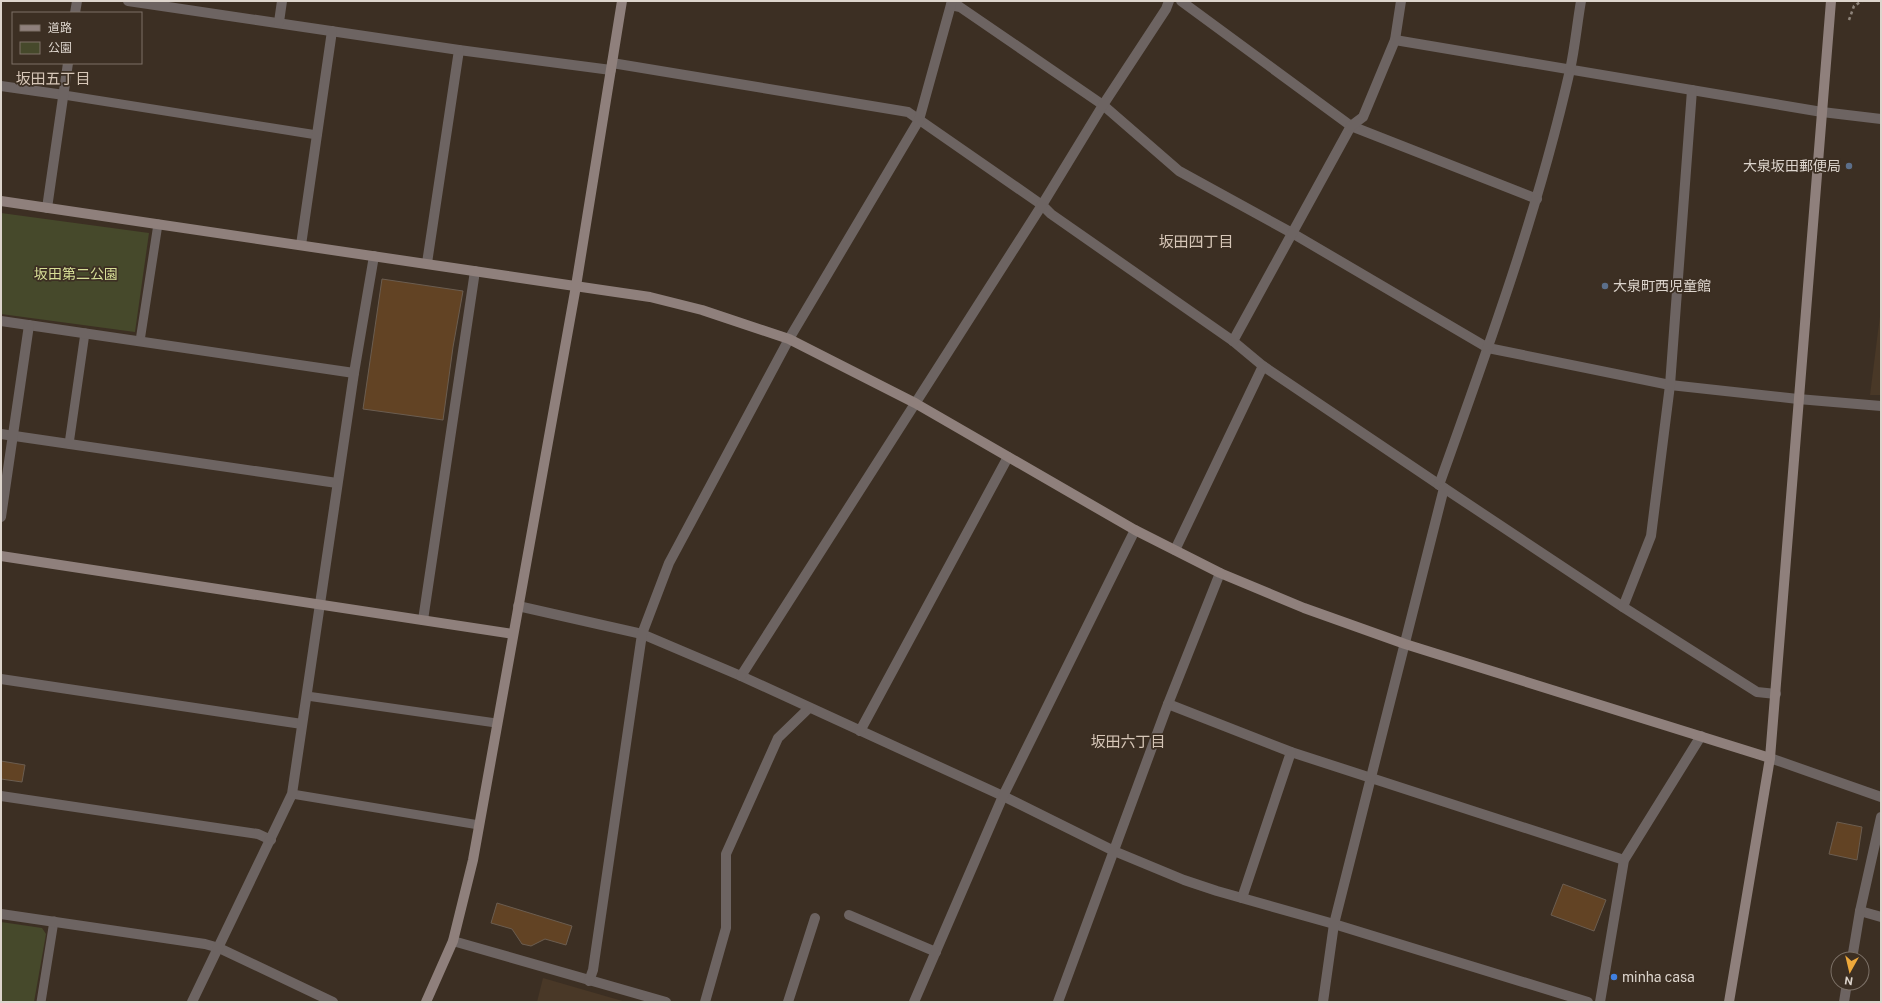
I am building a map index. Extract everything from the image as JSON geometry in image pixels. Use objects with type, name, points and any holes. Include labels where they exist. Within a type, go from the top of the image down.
[{"type":"street","points":[[75,12],[77,1]]},
{"type":"street","points":[[128,1],[279,22],[459,50],[611,66],[908,112],[1042,205],[1058,218],[1233,342],[1263,366],[1441,487],[1623,607],[1757,692],[1776,694]]},
{"type":"street","points":[[279,22],[282,1]]},
{"type":"street","points":[[426,1002],[453,941],[466,892],[576,286],[622,1]]},
{"type":"street","points":[[741,676],[1042,205],[1103,105],[1166,9],[1169,1]]},
{"type":"street","points":[[1181,1],[1351,126],[1537,199]]},
{"type":"street","points":[[1233,342],[1351,126],[1363,117],[1395,40],[1401,1]]},
{"type":"street","points":[[1323,1002],[1334,924],[1405,644],[1441,487],[1537,199],[1570,69],[1581,1]]},
{"type":"street","points":[[1729,1002],[1770,758],[1831,1]]},
{"type":"street","points":[[589,981],[594,962],[642,634],[669,563],[789,339],[920,120],[951,3],[960,7],[1103,105],[1179,171],[1292,233],[1488,348],[1670,385],[1798,399],[1881,406]]},
{"type":"street","points":[[301,245],[332,31]]},
{"type":"street","points":[[1395,40],[1822,112],[1881,120]]},
{"type":"street","points":[[427,263],[459,50]]},
{"type":"street","points":[[47,208],[68,64]]},
{"type":"street","points":[[1,86],[64,95]]},
{"type":"street","points":[[1623,607],[1651,536],[1670,385],[1692,90]]},
{"type":"street","points":[[1,201],[576,286],[665,301],[702,310],[789,339],[915,403],[1135,530],[1220,573],[1304,608],[1405,644],[1770,758],[1881,797]]},
{"type":"street","points":[[192,1002],[292,794],[337,483],[374,256]]},
{"type":"street","points":[[423,620],[475,271]]},
{"type":"street","points":[[1,320],[354,373]]},
{"type":"street","points":[[1,517],[29,325]]},
{"type":"street","points":[[1175,550],[1263,366]]},
{"type":"street","points":[[1,434],[337,483]]},
{"type":"street","points":[[860,731],[1008,457]]},
{"type":"street","points":[[914,1002],[1003,796],[1135,530]]},
{"type":"street","points":[[1,556],[320,603],[513,634]]},
{"type":"street","points":[[1058,1002],[1168,704],[1220,573]]},
{"type":"street","points":[[518,606],[642,634],[741,676],[1003,796],[1114,851],[1184,880],[1334,924],[1588,1002]]},
{"type":"street","points":[[1,679],[302,724]]},
{"type":"street","points":[[1168,704],[1291,752],[1370,779],[1624,860]]},
{"type":"street","points":[[705,1002],[726,928],[726,854],[778,738],[809,708]]},
{"type":"street","points":[[1600,1002],[1624,860],[1701,736]]},
{"type":"street","points":[[1242,898],[1291,752]]},
{"type":"street","points":[[1,796],[258,834],[271,840]]},
{"type":"street","points":[[1853,951],[1860,911],[1881,817]]},
{"type":"street","points":[[1860,911],[1881,917]]},
{"type":"street","points":[[1,914],[205,944],[219,948],[333,1002]]},
{"type":"street","points":[[849,915],[936,952]]},
{"type":"street","points":[[788,1002],[815,918]]},
{"type":"street","points":[[453,941],[666,1002]]},
{"type":"street","points":[[1844,1002],[1846,991]]},
{"type":"lane","points":[[64,95],[317,136]]},
{"type":"lane","points":[[140,341],[158,224]]},
{"type":"lane","points":[[69,444],[85,333]]},
{"type":"lane","points":[[307,696],[496,723]]},
{"type":"lane","points":[[292,794],[479,825]]},
{"type":"lane","points":[[41,1002],[54,921]]},
{"type":"path","points":[[1849,20],[1854,6],[1862,1]]},
{"type":"shaded area","points":[[1881,308],[1881,395],[1870,395]]},
{"type":"shaded area","points":[[543,978],[626,1002],[537,1002]]},
{"type":"green space","name":"坂田第二公園","points":[[1,213],[149,233],[135,332],[1,314]]},
{"type":"green space","points":[[1,922],[42,928],[46,934],[34,1002],[1,1002]]},
{"type":"building","points":[[382,279],[463,291],[453,347],[443,420],[363,409]]},
{"type":"building","points":[[1,761],[25,765],[22,782],[1,779]]},
{"type":"building","points":[[1837,822],[1862,827],[1857,860],[1829,854]]},
{"type":"building","points":[[1563,884],[1606,900],[1594,931],[1551,915]]},
{"type":"building","points":[[497,903],[572,926],[566,945],[545,939],[531,946],[522,944],[512,929],[491,923]]},
{"type":"place","name":"大泉坂田郵便局","points":[[1849,166]]},
{"type":"place","name":"大泉町西児童館","points":[[1605,286]]},
{"type":"place","name":"minha casa","points":[[1614,977]]},
{"type":"district","name":"坂田五丁目","points":[[53,78]]},
{"type":"district","name":"坂田四丁目","points":[[1196,241]]},
{"type":"district","name":"坂田六丁目","points":[[1128,741]]}]
